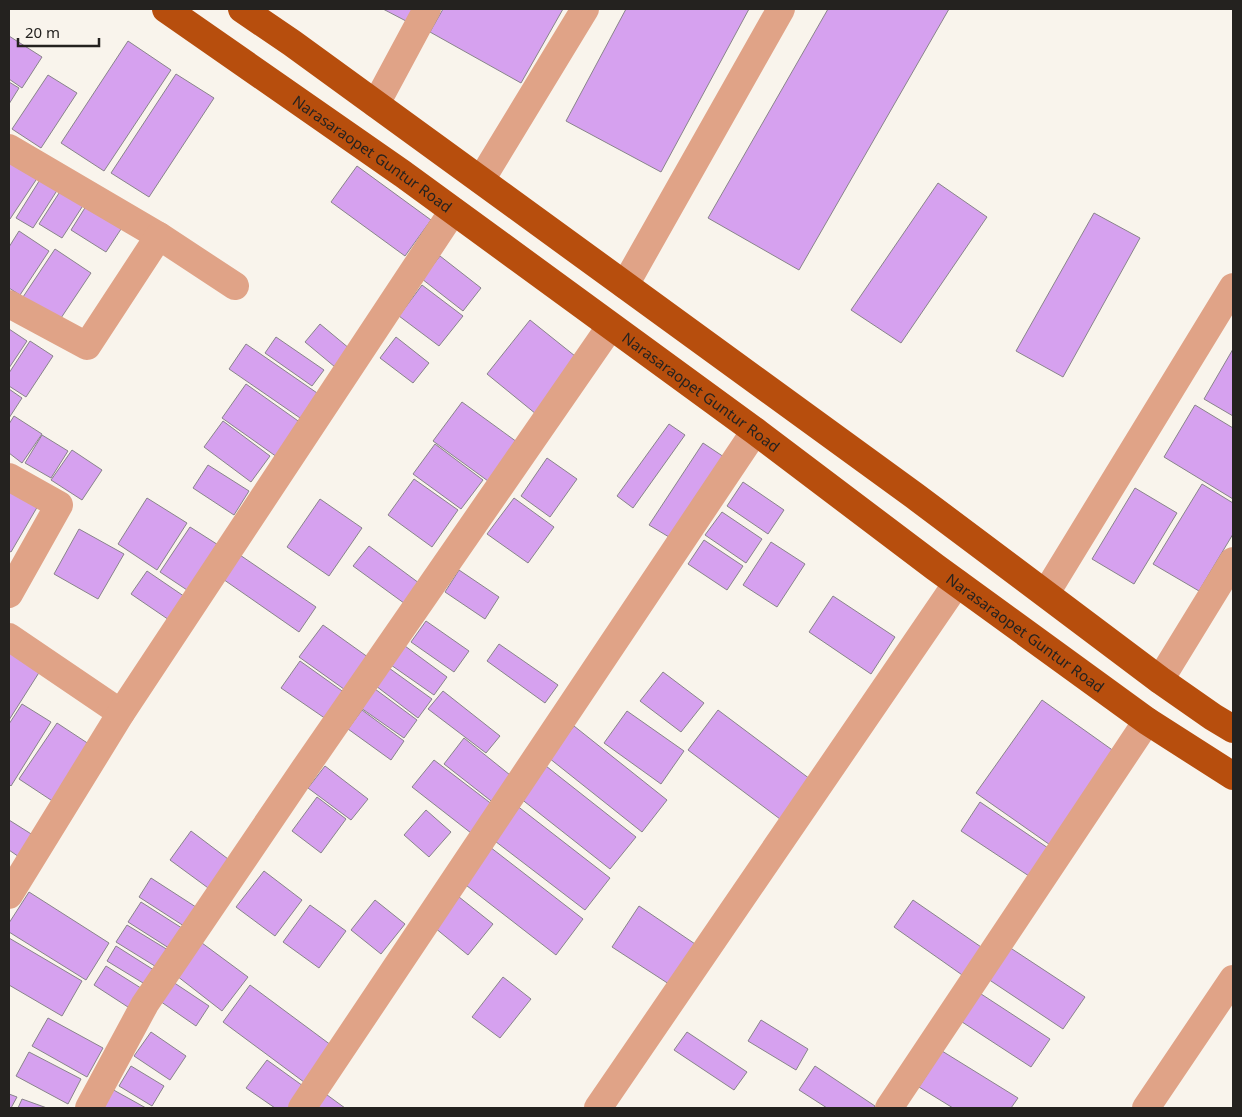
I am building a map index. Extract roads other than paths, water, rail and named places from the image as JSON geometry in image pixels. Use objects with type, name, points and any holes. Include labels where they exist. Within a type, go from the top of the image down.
[{"type":"highway","name":"Narasaraopet Guntur Road","points":[[166,9],[403,174],[1147,722],[1233,776]]},
{"type":"highway","points":[[242,9],[292,43],[626,285],[1046,593],[1160,680],[1233,729]]},
{"type":"street","points":[[376,104],[428,9]]},
{"type":"street","points":[[481,180],[585,9]]},
{"type":"street","points":[[626,285],[781,9]]},
{"type":"street","points":[[9,148],[159,236],[235,286]]},
{"type":"street","points":[[9,895],[122,713],[453,211]]},
{"type":"street","points":[[9,304],[87,346],[159,236]]},
{"type":"street","points":[[1046,593],[1233,286]]},
{"type":"street","points":[[90,1108],[145,1004],[306,765],[610,327]]},
{"type":"street","points":[[302,1108],[754,431]]},
{"type":"street","points":[[9,477],[59,505],[9,594]]},
{"type":"street","points":[[1160,680],[1233,561]]},
{"type":"street","points":[[598,1108],[957,583]]},
{"type":"street","points":[[9,637],[122,713]]},
{"type":"street","points":[[889,1108],[1147,722]]},
{"type":"street","points":[[1146,1108],[1233,979]]}]
